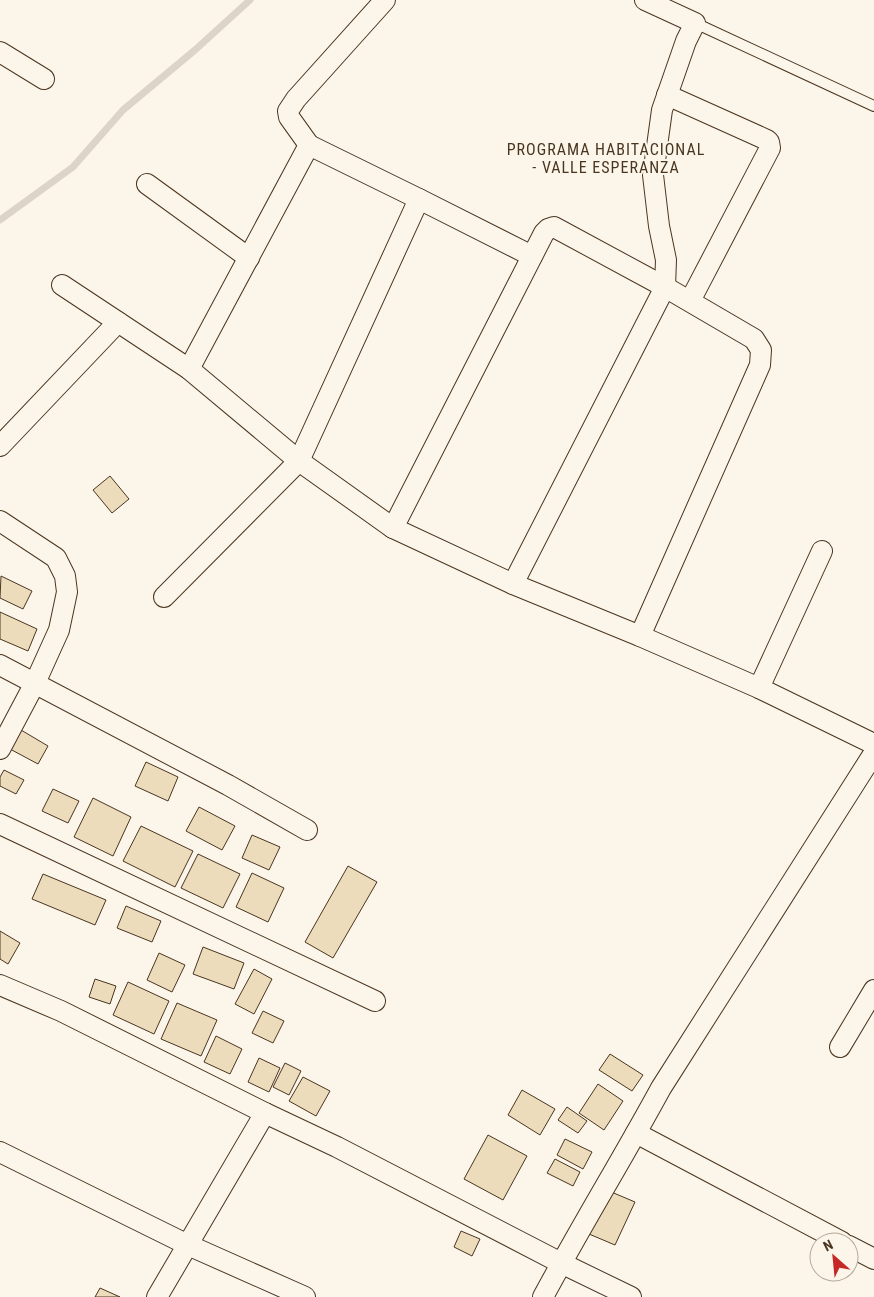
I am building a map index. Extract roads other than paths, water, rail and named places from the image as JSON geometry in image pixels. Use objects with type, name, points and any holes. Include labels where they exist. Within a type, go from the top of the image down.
[{"type":"street","points":[[384,0],[296,99],[288,111],[289,117],[309,145],[532,256]]},
{"type":"street","points":[[513,584],[665,286],[666,260],[659,226],[653,175],[662,110],[686,41],[695,23],[645,0]]},
{"type":"street","points":[[0,52],[44,79]]},
{"type":"street","points":[[667,96],[767,140],[770,145],[690,301]]},
{"type":"street","points":[[189,369],[309,145]]},
{"type":"street","points":[[147,184],[248,258]]},
{"type":"street","points":[[164,597],[299,460],[419,199]]},
{"type":"street","points":[[394,528],[544,233],[554,227],[665,286],[754,339],[761,350],[760,365],[640,636]]},
{"type":"street","points":[[62,285],[189,369],[299,460],[394,528],[513,584],[640,636],[759,688],[874,744]]},
{"type":"street","points":[[0,446],[118,322]]},
{"type":"street","points":[[0,521],[56,558],[65,576],[67,592],[59,630],[35,683],[0,749]]},
{"type":"street","points":[[759,688],[822,551]]},
{"type":"street","points":[[0,665],[228,785],[307,830]]},
{"type":"street","points":[[543,1297],[661,1088],[874,753]]},
{"type":"street","points":[[0,824],[375,1001]]},
{"type":"street","points":[[0,985],[61,1011],[337,1147],[561,1263],[631,1297]]},
{"type":"street","points":[[840,1047],[874,990]]},
{"type":"street","points":[[157,1297],[265,1113]]},
{"type":"street","points":[[636,1133],[823,1232]]},
{"type":"street","points":[[0,1152],[188,1245],[305,1297]]},
{"type":"street","points":[[859,1251],[874,1259]]},
{"type":"lane","points":[[695,23],[874,106]]},
{"type":"waterway","points":[[0,220],[73,167],[123,110],[195,50],[250,0]]},
{"type":"district","name":"PROGRAMA HABITACIONAL - VALLE ESPERANZA","points":[[606,158]]}]
